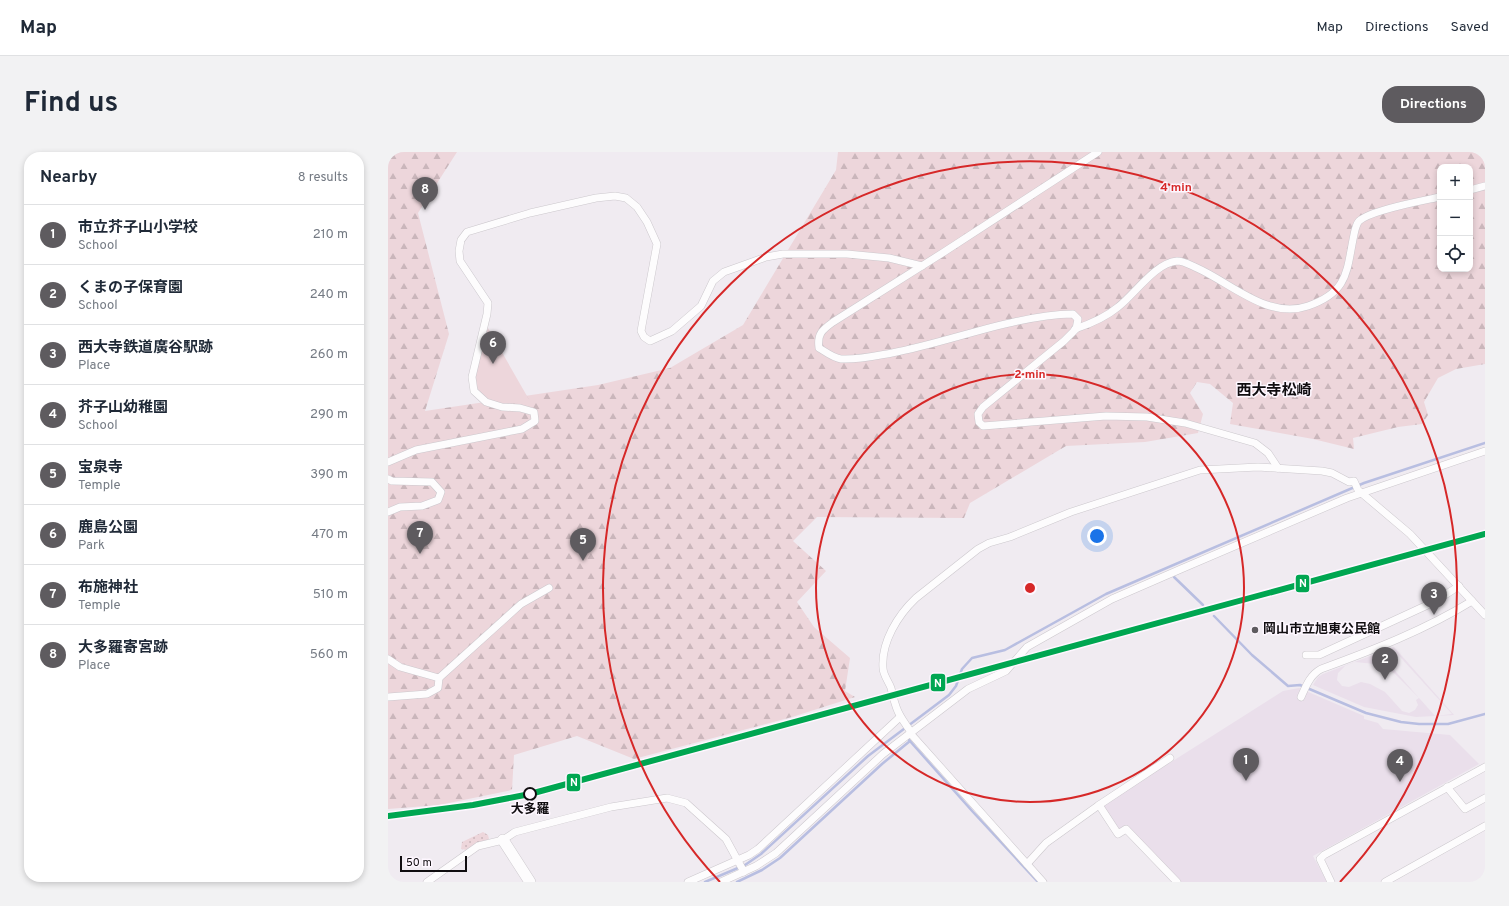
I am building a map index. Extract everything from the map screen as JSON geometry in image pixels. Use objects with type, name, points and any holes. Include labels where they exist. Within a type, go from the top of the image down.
[{"type":"street","points":[[1075,329],[1078,319],[1073,314],[1057,314],[868,357],[839,358],[828,354],[819,348],[818,338],[822,330],[832,322],[922,266],[1098,152]]},
{"type":"street","points":[[1473,189],[1485,186]]},
{"type":"street","points":[[388,462],[416,450],[522,429],[535,421],[534,412],[520,408],[502,407],[491,404],[486,402],[474,391],[472,377],[487,314],[488,303],[460,261],[459,251],[461,240],[467,232],[530,213],[596,198],[615,196],[626,198],[637,207],[647,222],[657,244],[641,331],[644,337],[650,341],[672,331],[701,306],[713,281],[724,272],[766,257],[782,254],[847,254],[889,258],[922,266]]},
{"type":"street","points":[[1278,468],[1268,453],[1255,443],[1185,423],[1147,417],[1106,416],[983,426],[979,422],[978,414],[983,407],[998,394],[1042,361],[1075,329],[1107,315],[1118,307],[1153,274],[1167,264],[1182,261],[1211,274],[1250,298],[1268,305],[1298,309],[1320,301],[1332,294],[1340,286],[1354,230],[1358,222],[1367,216],[1385,210],[1437,198]]},
{"type":"street","points":[[688,882],[741,866],[776,853],[909,730],[968,689],[1006,671],[1027,647],[1112,599],[1358,489],[1485,451]]},
{"type":"street","points":[[1043,882],[909,730],[900,716],[883,670],[886,649],[891,631],[908,606],[978,549],[989,543],[1010,537],[1071,512],[1200,470],[1278,468],[1332,473],[1350,482],[1354,481],[1358,489],[1410,534],[1485,615]]},
{"type":"street","points":[[388,479],[392,481],[432,482],[441,492],[438,500],[422,506],[400,507],[388,512]]},
{"type":"street","points":[[1306,655],[1319,654],[1434,602],[1459,586]]},
{"type":"street","points":[[388,697],[427,694],[438,688],[439,678],[521,604],[549,588]]},
{"type":"street","points":[[1302,693],[1314,672],[1370,651],[1420,629],[1472,601]]},
{"type":"street","points":[[388,659],[400,666],[439,678]]},
{"type":"street","points":[[721,882],[741,866],[900,716]]},
{"type":"street","points":[[1027,864],[1046,843],[1099,805],[1170,758]]},
{"type":"street","points":[[1331,882],[1320,859],[1324,855],[1485,767]]},
{"type":"street","points":[[1447,787],[1465,810],[1485,798]]},
{"type":"street","points":[[428,882],[478,846],[503,840],[515,832],[612,807],[667,798],[686,804],[695,810],[726,839],[741,866]]},
{"type":"street","points":[[1099,805],[1118,834],[1126,829],[1177,882]]},
{"type":"street","points":[[1385,882],[1485,826]]},
{"type":"street","points":[[503,840],[530,882]]},
{"type":"shaded area","points":[[1394,647],[1454,715],[1435,716],[1416,717],[1364,707],[1313,685],[1318,677],[1323,674]],"holes":[[[1393,649],[1452,714],[1435,716],[1381,655]],[[1355,662],[1375,664],[1394,673],[1419,698],[1416,700],[1418,705],[1415,710],[1409,713],[1402,711],[1385,692],[1370,684],[1361,682],[1349,687],[1342,686],[1337,680],[1338,673],[1345,666]]]},
{"type":"shaded area","points":[[1299,688],[1364,716],[1364,719],[1378,723],[1383,729],[1450,735],[1479,764],[1313,856],[1327,882],[1181,882],[1126,826],[1118,830],[1102,806],[1283,691]]},
{"type":"green space","points":[[388,152],[457,152],[418,213],[449,334],[425,411],[598,385],[670,368],[743,325],[836,170],[838,152],[1485,152],[1485,364],[1456,369],[1438,378],[1424,402],[1428,415],[1422,424],[1398,427],[1353,438],[1354,449],[1313,439],[1230,424],[1233,403],[1210,384],[1197,382],[1190,393],[1203,414],[1198,433],[1145,442],[1066,446],[970,503],[964,518],[817,517],[793,541],[826,571],[797,602],[814,627],[850,658],[845,691],[855,697],[792,717],[634,759],[577,736],[514,755],[512,790],[439,805],[388,809]]},
{"type":"green space","points":[[488,328],[531,403],[491,400],[481,393],[476,386],[475,377],[478,356]]},
{"type":"green space","points":[[483,832],[488,835],[489,839],[467,850],[461,849],[462,842]]},
{"type":"waterway","points":[[705,882],[745,865],[761,854],[868,756],[949,695],[956,686],[962,669],[972,658],[1005,650],[1106,594],[1364,483],[1485,443]]},
{"type":"waterway","points":[[1174,577],[1203,605]]},
{"type":"waterway","points":[[1214,616],[1252,655],[1288,686],[1300,685],[1366,713],[1401,722],[1419,724],[1448,724],[1485,714]]},
{"type":"waterway","points":[[909,740],[1038,882]]},
{"type":"waterway","points":[[737,882],[762,870],[780,858],[882,764],[910,741]]},
{"type":"transit line","name":"N","points":[[388,816],[473,805],[530,794],[1485,534]]},
{"type":"place","name":"大多羅寄宮跡","points":[[425,210]]},
{"type":"place","name":"鹿島公園","points":[[493,364]]},
{"type":"place","name":"布施神社","points":[[420,554]]},
{"type":"place","name":"宝泉寺","points":[[583,561]]},
{"type":"place","name":"西大寺鉄道廣谷駅跡","points":[[1434,615]]},
{"type":"place","name":"岡山市立旭東公民館","points":[[1255,630]]},
{"type":"place","name":"くまの子保育園","points":[[1385,680]]},
{"type":"place","name":"市立芥子山小学校","points":[[1246,781]]},
{"type":"place","name":"芥子山幼稚園","points":[[1400,782]]},
{"type":"place","name":"大多羅","points":[[530,794]]},
{"type":"district","name":"西大寺松崎","points":[[1274,391]]}]
